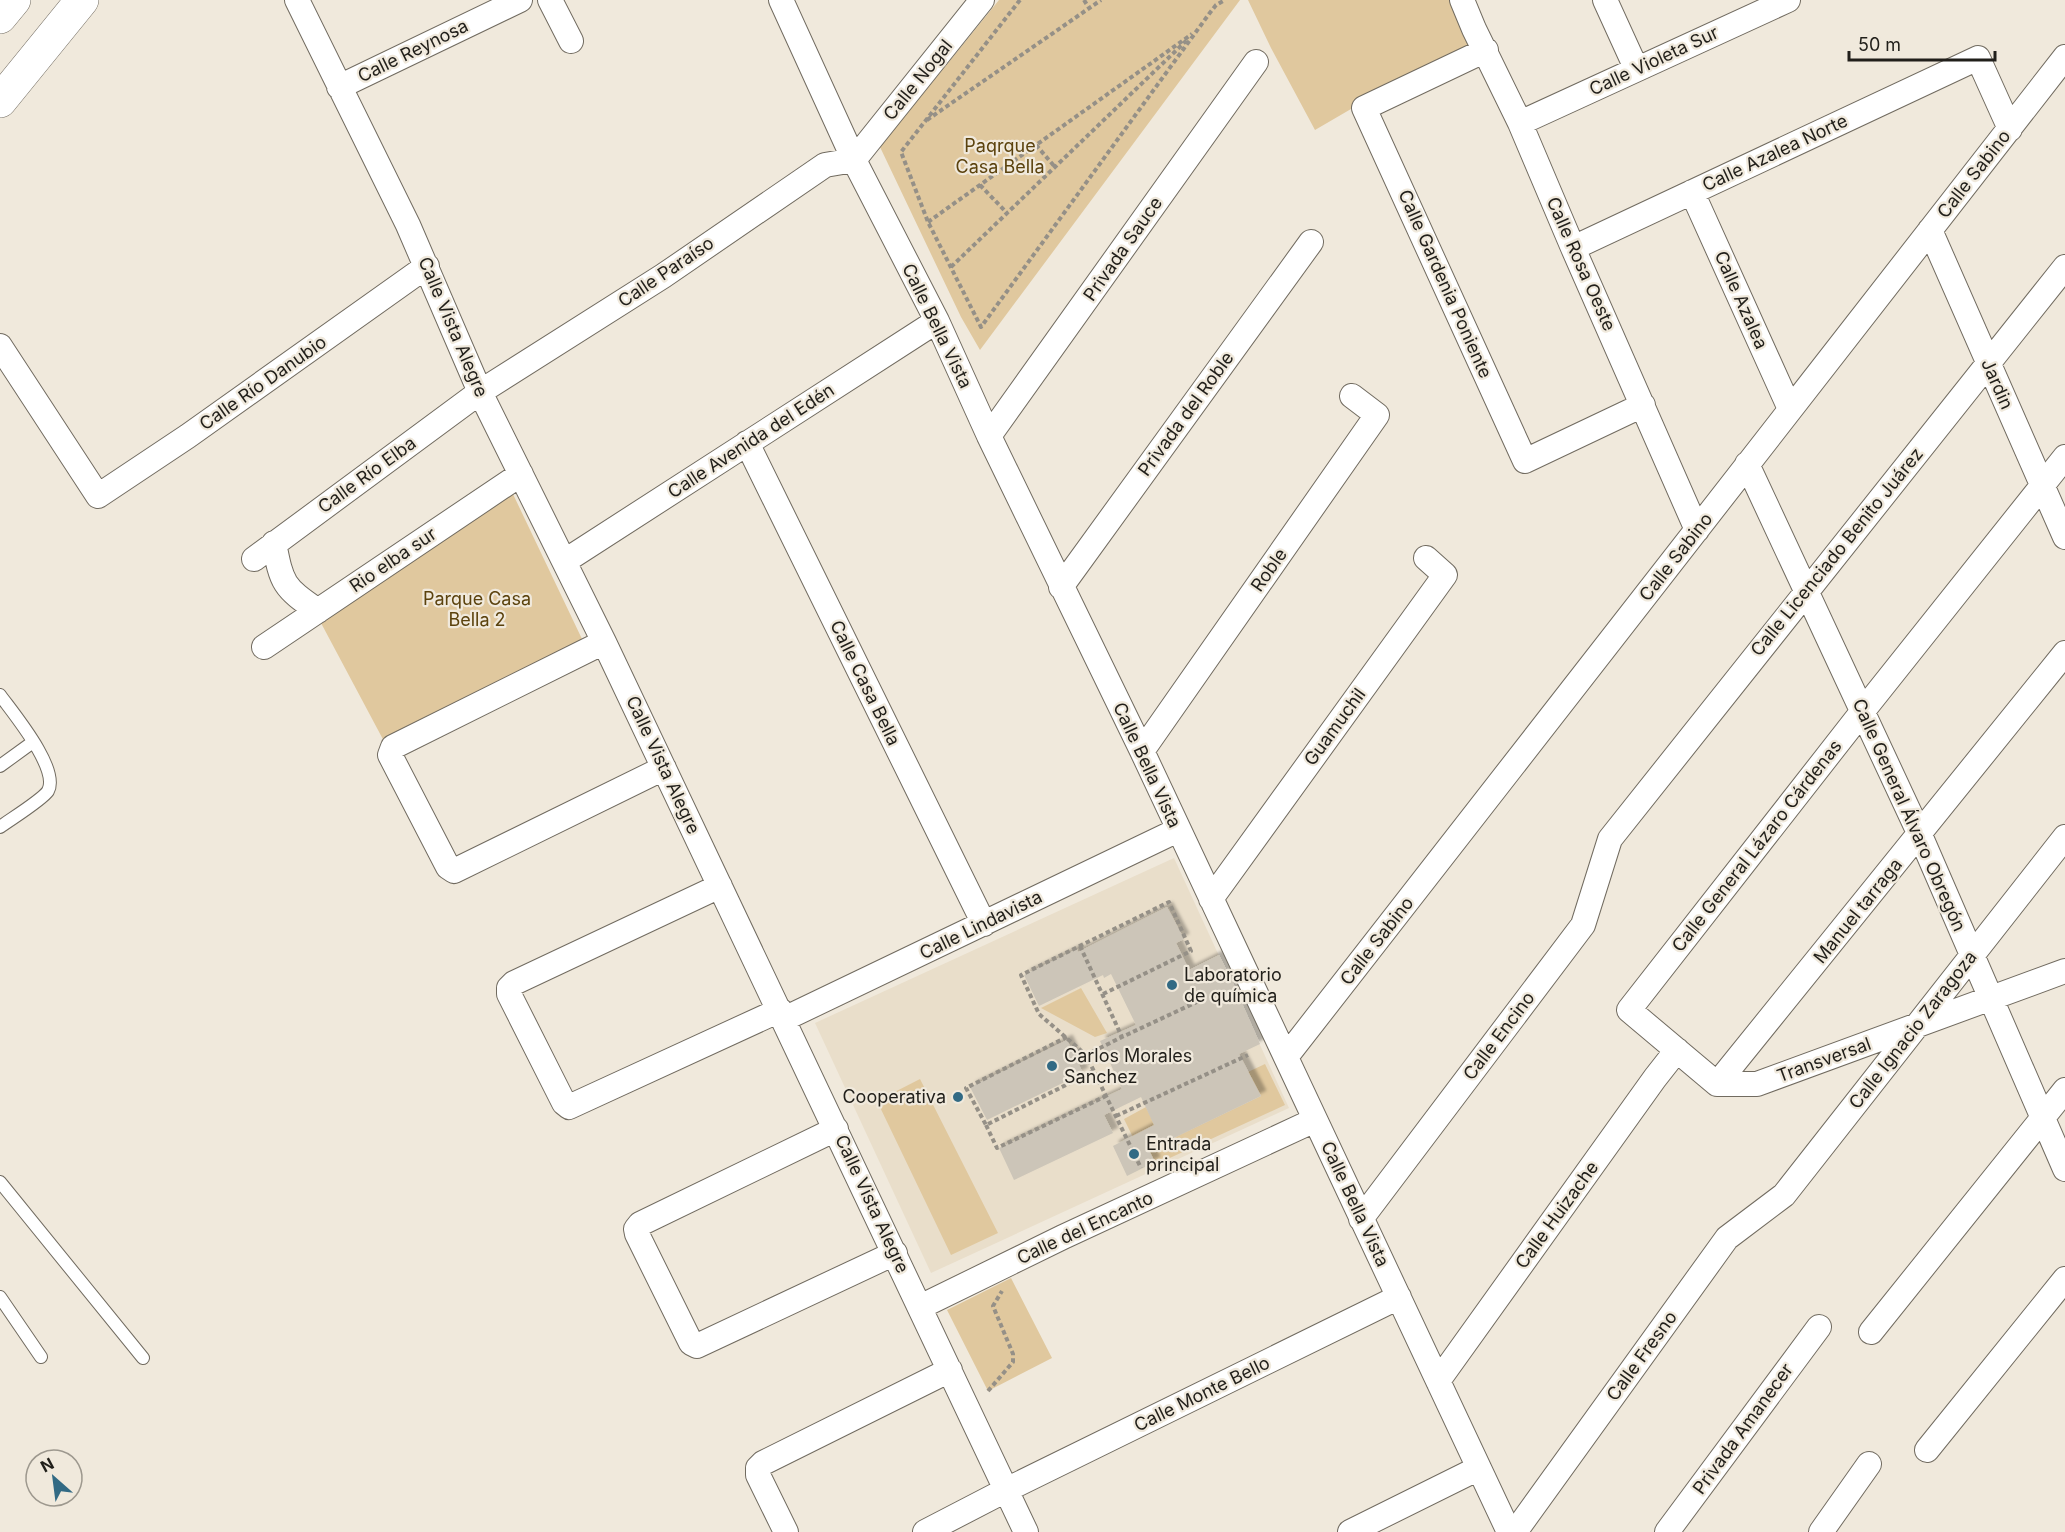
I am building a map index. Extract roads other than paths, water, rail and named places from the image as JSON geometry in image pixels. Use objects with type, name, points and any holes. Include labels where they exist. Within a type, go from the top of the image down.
[{"type":"main road","points":[[0,101],[82,0]]},
{"type":"street","name":"Calle Vista Alegre","points":[[297,0],[427,266],[480,392],[604,642],[1026,1532]]},
{"type":"street","name":"Calle Reynosa","points":[[339,87],[520,0]]},
{"type":"street","points":[[550,0],[571,41]]},
{"type":"street","name":"Calle Bella Vista","points":[[781,0],[854,160],[937,321],[989,436],[1142,751],[1509,1532]]},
{"type":"street","name":"Calle Nogal","points":[[854,160],[982,0]]},
{"type":"street","name":"Calle Rosa Oeste","points":[[1462,0],[1520,123],[1697,530]]},
{"type":"street","points":[[1605,0],[1636,68]]},
{"type":"street","name":"Calle Violeta Sur","points":[[1520,123],[1788,0]]},
{"type":"street","name":"Calle Gardenia Poniente","points":[[1486,50],[1364,108],[1525,461],[1643,405]]},
{"type":"street","name":"Calle Sabino","points":[[1286,1057],[2065,57]]},
{"type":"street","name":"Calle Azalea Norte","points":[[1573,249],[1978,58],[2010,129]]},
{"type":"street","name":"Privada Sauce","points":[[989,436],[1256,62]]},
{"type":"street","name":"Calle Paraíso","points":[[480,392],[663,276],[825,165],[854,160]]},
{"type":"street","name":"Calle Azalea","points":[[1692,192],[1790,409]]},
{"type":"street","name":"Jardin","points":[[1930,230],[2065,537]]},
{"type":"street","name":"Privada del Roble","points":[[1061,587],[1311,242]]},
{"type":"street","name":"Calle Río Danubio","points":[[0,346],[98,496],[188,436],[427,266]]},
{"type":"street","name":"Calle Licenciado Benito Juárez","points":[[1610,839],[2065,267]]},
{"type":"street","name":"Calle Avenida del Edén","points":[[565,561],[937,321]]},
{"type":"street","name":"Calle Río Elba","points":[[254,559],[480,392]]},
{"type":"street","name":"Roble","points":[[1142,751],[1377,415],[1352,396]]},
{"type":"street","name":"Calle Casa Bella","points":[[747,443],[984,924]]},
{"type":"street","name":"Calle General Lázaro Cárdenas","points":[[1677,1050],[1629,1010],[2065,457]]},
{"type":"street","name":"Calle General Álvaro Obregón","points":[[1747,464],[1920,835],[2065,1168]]},
{"type":"street","name":"Rio elba sur","points":[[264,647],[522,474]]},
{"type":"street","points":[[274,543],[280,573],[286,586],[318,610]]},
{"type":"street","name":"Guamuchil","points":[[1211,899],[1445,575],[1426,558]]},
{"type":"street","points":[[604,642],[393,747],[390,755],[448,867],[454,871],[664,768]]},
{"type":"street","name":"Manuel tarraga","points":[[1717,1084],[2065,653]]},
{"type":"street","name":"Calle Lindavista","points":[[720,886],[509,988],[509,994],[564,1103],[569,1107],[984,924],[1178,830]]},
{"type":"street","name":"Calle Ignacio Zaragoza","points":[[1784,1195],[2065,837]]},
{"type":"street","name":"Calle Encino","points":[[1361,1219],[1583,925],[1610,839]]},
{"type":"street","name":"Transversal","points":[[1717,1084],[1757,1084],[2065,971]]},
{"type":"street","points":[[1677,1050],[1717,1084]]},
{"type":"street","name":"Calle Huizache","points":[[1438,1382],[1677,1050]]},
{"type":"street","points":[[1871,1332],[2065,1090]]},
{"type":"street","name":"Calle del Encanto","points":[[920,1307],[1063,1237],[1315,1120]]},
{"type":"street","points":[[836,1129],[640,1224],[636,1229],[691,1343],[697,1346],[895,1253]]},
{"type":"street","name":"Calle Fresno","points":[[1515,1532],[1727,1238],[1784,1195]]},
{"type":"street","points":[[1927,1450],[2065,1279]]},
{"type":"street","name":"Calle Monte Bello","points":[[925,1532],[1399,1297]]},
{"type":"street","name":"Privada Amanecer","points":[[1667,1532],[1819,1327]]},
{"type":"street","points":[[786,1532],[758,1475],[758,1468],[763,1463],[950,1370]]},
{"type":"street","points":[[1821,1532],[1869,1464]]},
{"type":"street","points":[[1350,1532],[1479,1468]]},
{"type":"lane","points":[[0,695],[33,742],[48,768],[51,780],[46,794],[0,827]]},
{"type":"lane","points":[[0,766],[33,742]]},
{"type":"lane","points":[[0,1182],[143,1358]]},
{"type":"lane","points":[[0,1297],[41,1357]]},
{"type":"place","name":"Laboratorio de química","points":[[1172,985]]},
{"type":"place","name":"Carlos Morales Sanchez","points":[[1052,1066]]},
{"type":"place","name":"Cooperativa","points":[[958,1097]]},
{"type":"place","name":"Entrada principal","points":[[1134,1154]]},
{"type":"park label","name":"Paqrque Casa Bella","points":[[1000,156]]},
{"type":"park label","name":"Parque Casa Bella 2","points":[[477,609]]}]
